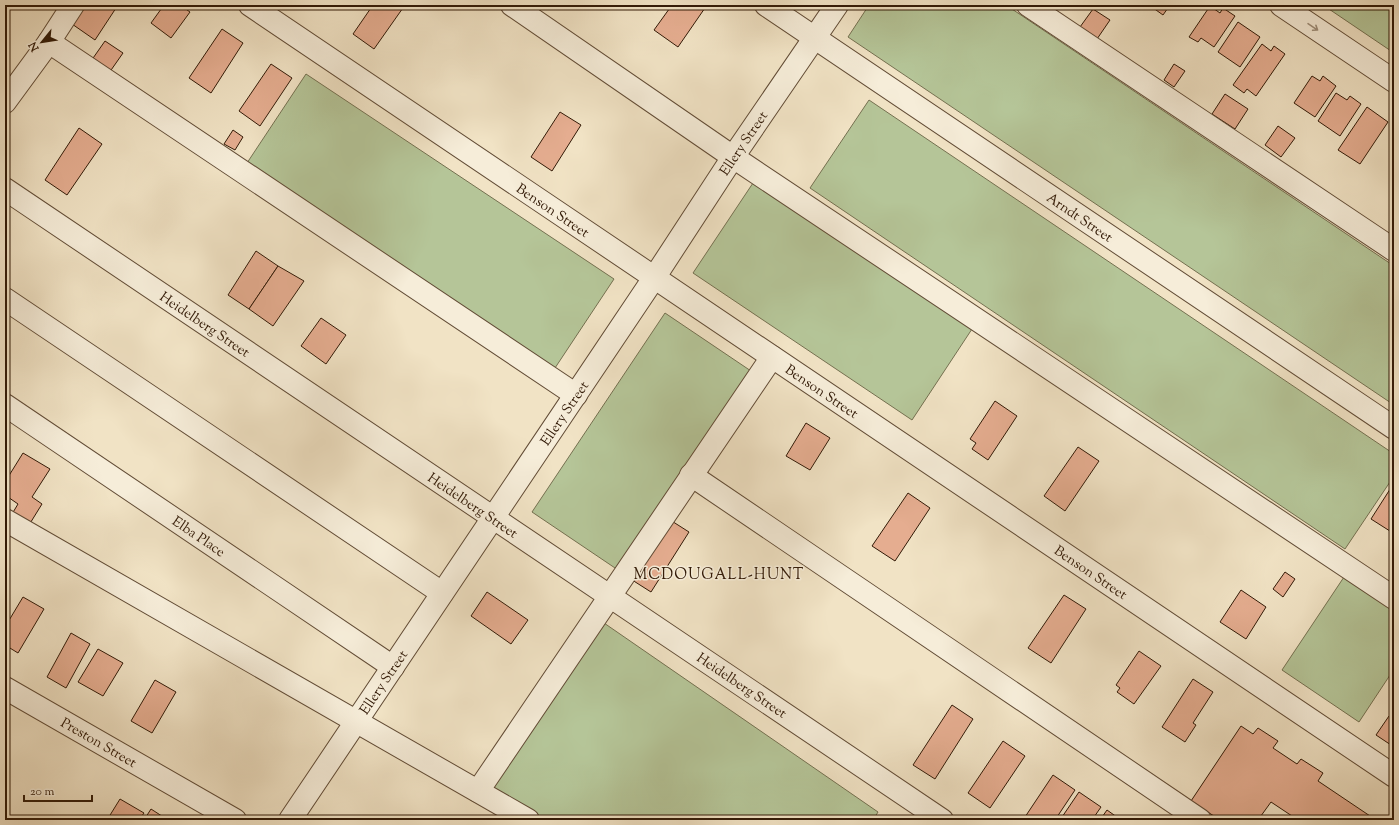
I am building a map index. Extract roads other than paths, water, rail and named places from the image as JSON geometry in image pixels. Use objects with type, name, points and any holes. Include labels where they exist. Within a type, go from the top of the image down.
[{"type":"street","points":[[5,102],[73,5]]},
{"type":"street","name":"Benson Street","points":[[250,5],[1394,776]]},
{"type":"street","points":[[512,5],[733,158],[1394,598]]},
{"type":"street","name":"Arndt Street","points":[[766,5],[1394,428]]},
{"type":"street","name":"Ellery Street","points":[[290,820],[837,5]]},
{"type":"street","points":[[1028,5],[1394,250]]},
{"type":"street","points":[[1281,5],[1394,81]]},
{"type":"street","points":[[48,42],[576,395]]},
{"type":"street","name":"Heidelberg Street","points":[[5,189],[942,820]]},
{"type":"street","points":[[5,299],[442,593]]},
{"type":"street","points":[[478,791],[772,357]]},
{"type":"street","name":"Elba Place","points":[[5,405],[393,667]]},
{"type":"street","points":[[691,475],[1200,820]]},
{"type":"street","points":[[5,520],[528,820]]},
{"type":"street","name":"Preston Street","points":[[5,688],[235,820]]},
{"type":"district","name":"MCDOUGALL-HUNT","points":[[719,574]]}]
